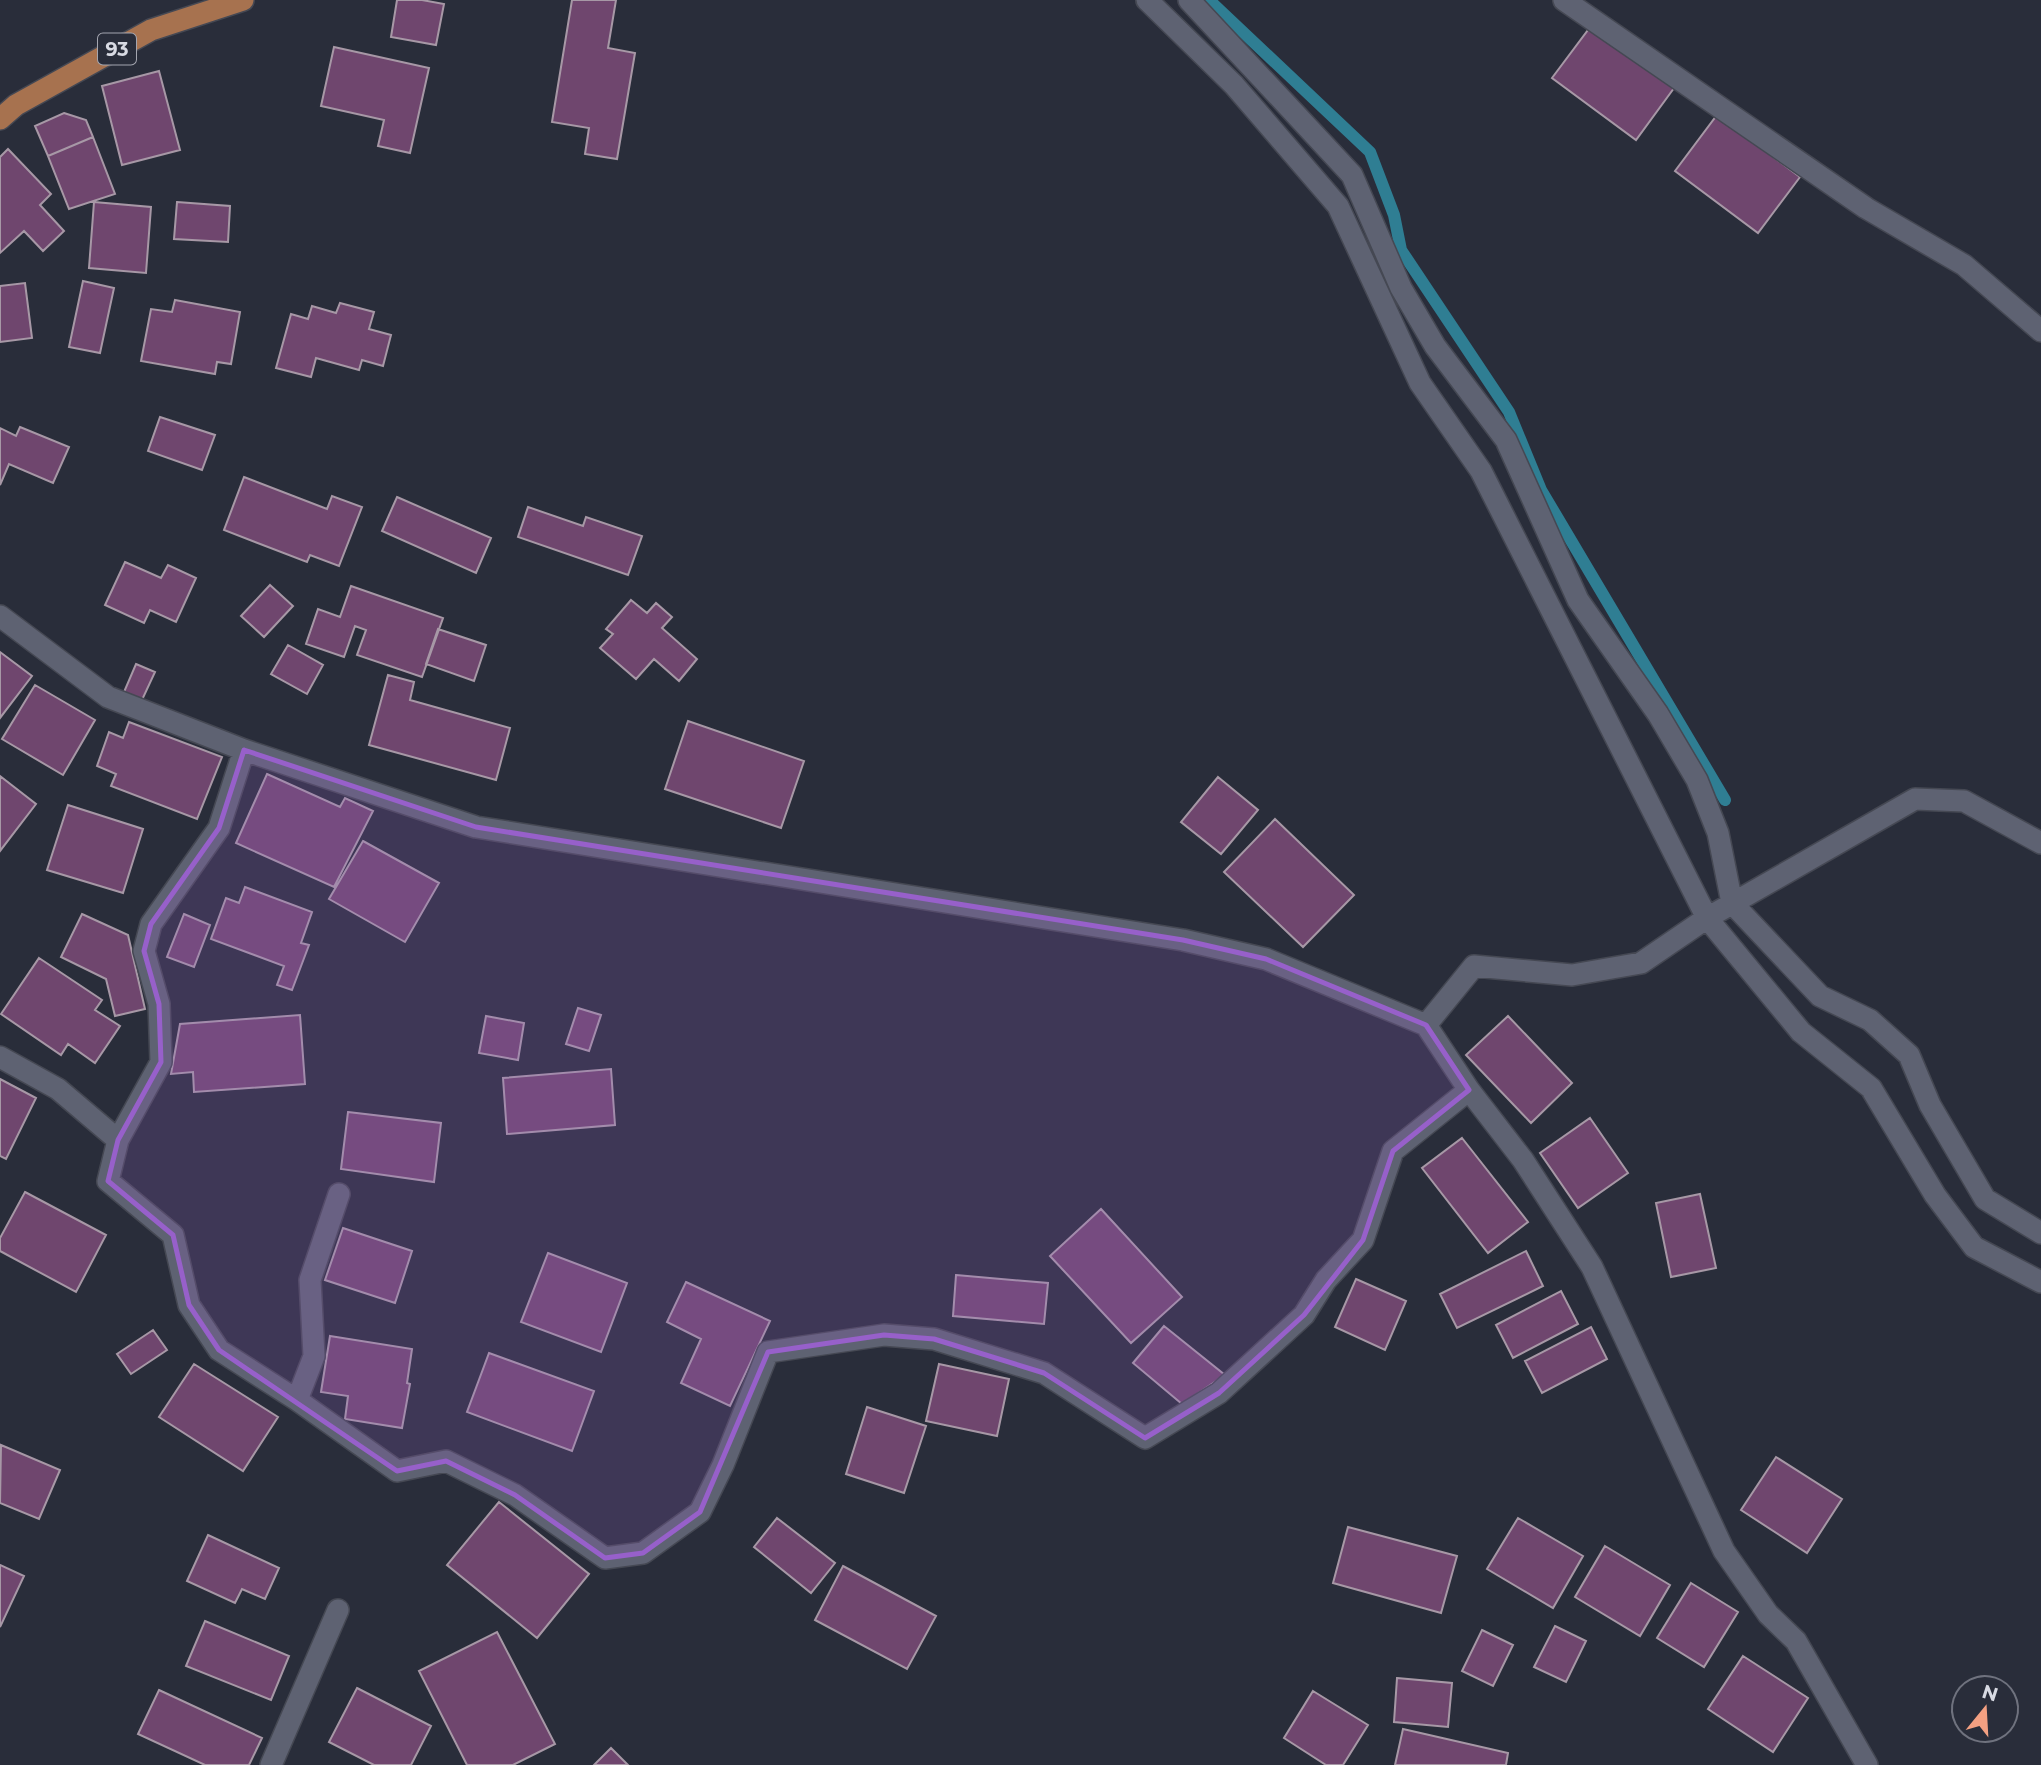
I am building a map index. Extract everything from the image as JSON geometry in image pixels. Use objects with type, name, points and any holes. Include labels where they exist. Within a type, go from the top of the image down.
[{"type":"main road","name":"93","points":[[0,119],[16,105],[151,30],[243,0]]},
{"type":"street","points":[[1147,0],[1234,85],[1338,206],[1420,383],[1480,471],[1707,918],[1801,1032],[1871,1088],[1935,1195],[1974,1247],[2041,1282]]},
{"type":"street","points":[[1189,0],[1352,175],[1401,288],[1435,346],[1506,440],[1578,600],[1658,715],[1697,780],[1718,833],[1732,903],[1820,996],[1870,1020],[1909,1055],[1930,1105],[1985,1199],[2041,1233]]},
{"type":"street","points":[[1564,0],[1866,208],[1964,265],[2041,331]]},
{"type":"street","points":[[0,616],[108,697],[244,750],[476,827],[1183,940],[1266,958],[1426,1025],[1469,1090],[1523,1160],[1592,1267],[1724,1551],[1768,1614],[1796,1641],[1867,1765]]},
{"type":"street","points":[[244,750],[219,828],[151,924],[144,951],[159,1004],[161,1062],[118,1140],[108,1181],[173,1235],[189,1305],[219,1350],[297,1400],[397,1471],[446,1461],[515,1495],[604,1558],[643,1553],[700,1512],[723,1465],[768,1352],[884,1335],[934,1339],[1044,1373],[1145,1438],[1219,1393],[1304,1315],[1326,1280],[1363,1240],[1393,1151],[1469,1090]]},
{"type":"street","points":[[1426,1025],[1474,966],[1572,975],[1641,963],[1732,903],[1915,799],[1964,800],[2041,843]]},
{"type":"street","points":[[0,1057],[58,1089],[118,1140]]},
{"type":"street","points":[[297,1400],[314,1356],[310,1280],[339,1194]]},
{"type":"street","points":[[271,1765],[338,1610]]},
{"type":"highlighted area","points":[[244,750],[476,827],[1183,940],[1266,959],[1426,1025],[1469,1090],[1393,1151],[1363,1240],[1304,1315],[1219,1393],[1145,1438],[1044,1373],[934,1339],[884,1335],[768,1352],[700,1512],[643,1553],[605,1558],[515,1495],[446,1461],[397,1471],[219,1350],[189,1305],[173,1235],[108,1181],[118,1140],[161,1062],[159,1004],[144,951],[151,924],[219,828]]},
{"type":"building","points":[[397,0],[422,0],[444,4],[436,45],[391,37]]},
{"type":"building","points":[[572,0],[616,0],[608,48],[635,53],[617,159],[585,154],[589,128],[552,122]]},
{"type":"building","points":[[1594,22],[1677,84],[1636,140],[1552,78]]},
{"type":"building","points":[[334,47],[429,68],[410,153],[378,146],[384,120],[321,106]]},
{"type":"building","points":[[159,71],[180,150],[122,165],[102,86]]},
{"type":"building","points":[[64,113],[86,120],[93,137],[48,156],[35,126]]},
{"type":"building","points":[[1717,115],[1800,177],[1758,233],[1675,171]]},
{"type":"building","points":[[93,137],[115,194],[69,209],[48,156]]},
{"type":"building","points":[[8,149],[51,194],[40,205],[64,231],[43,251],[24,231],[0,253],[0,157]]},
{"type":"building","points":[[94,202],[151,207],[146,273],[89,268]]},
{"type":"building","points":[[177,202],[230,206],[228,242],[174,239]]},
{"type":"building","points":[[83,281],[114,288],[100,353],[69,347]]},
{"type":"building","points":[[25,283],[32,338],[0,342],[0,286]]},
{"type":"building","points":[[175,300],[240,312],[231,364],[217,362],[215,374],[141,361],[151,309],[172,312]]},
{"type":"building","points":[[340,303],[374,312],[369,329],[391,335],[383,366],[362,360],[359,370],[316,358],[311,377],[276,368],[291,314],[308,319],[312,306],[336,313]]},
{"type":"building","points":[[160,417],[215,435],[202,470],[148,451]]},
{"type":"building","points":[[20,427],[69,447],[53,483],[9,464],[0,485],[0,428],[16,436]]},
{"type":"building","points":[[244,477],[327,509],[332,496],[362,507],[339,566],[310,555],[307,562],[224,530]]},
{"type":"building","points":[[397,497],[491,538],[476,573],[382,531]]},
{"type":"building","points":[[528,507],[583,526],[586,517],[642,536],[628,575],[518,537]]},
{"type":"building","points":[[125,562],[161,578],[168,565],[196,578],[176,622],[150,610],[144,623],[105,605]]},
{"type":"building","points":[[270,585],[293,606],[264,637],[241,616]]},
{"type":"building","points":[[351,586],[443,618],[422,677],[357,655],[366,630],[355,626],[344,657],[306,644],[318,609],[340,617]]},
{"type":"building","points":[[631,600],[647,613],[656,603],[672,617],[662,628],[697,659],[679,681],[654,659],[636,679],[600,648],[613,634],[606,629]]},
{"type":"building","points":[[438,629],[486,645],[474,681],[426,664]]},
{"type":"building","points":[[288,645],[323,665],[307,694],[271,674]]},
{"type":"building","points":[[0,652],[32,676],[0,718]]},
{"type":"building","points":[[136,664],[155,672],[142,700],[124,692]]},
{"type":"building","points":[[388,675],[414,682],[410,700],[510,728],[496,780],[369,745]]},
{"type":"building","points":[[35,685],[95,720],[63,775],[2,739]]},
{"type":"building","points":[[688,721],[804,761],[781,828],[665,789]]},
{"type":"building","points":[[129,722],[222,757],[197,819],[111,786],[116,774],[97,766],[109,732],[123,738]]},
{"type":"building","points":[[267,774],[340,807],[345,798],[373,811],[334,887],[236,843]]},
{"type":"building","points":[[0,776],[36,804],[0,851]]},
{"type":"building","points":[[1218,777],[1258,810],[1221,854],[1181,822]]},
{"type":"building","points":[[68,805],[143,829],[123,893],[47,870]]},
{"type":"building","points":[[1275,819],[1354,895],[1303,947],[1224,872]]},
{"type":"building","points":[[363,841],[439,883],[405,942],[329,899]]},
{"type":"building","points":[[245,887],[312,912],[301,943],[309,945],[292,990],[277,985],[284,966],[211,939],[226,898],[239,903]]},
{"type":"building","points":[[82,914],[128,935],[145,1009],[115,1016],[106,979],[61,957]]},
{"type":"building","points":[[184,914],[210,925],[194,967],[167,957]]},
{"type":"building","points":[[39,958],[102,1000],[95,1010],[120,1026],[95,1063],[68,1044],[61,1055],[1,1014]]},
{"type":"building","points":[[578,1008],[601,1015],[589,1051],[566,1044]]},
{"type":"building","points":[[300,1015],[305,1084],[194,1092],[193,1072],[171,1074],[180,1024]]},
{"type":"building","points":[[486,1016],[524,1023],[518,1060],[479,1053]]},
{"type":"building","points":[[1508,1016],[1572,1083],[1531,1123],[1466,1055]]},
{"type":"building","points":[[611,1069],[615,1125],[507,1134],[503,1078]]},
{"type":"building","points":[[0,1079],[36,1098],[6,1159],[0,1156]]},
{"type":"building","points":[[348,1112],[441,1123],[434,1182],[341,1169]]},
{"type":"building","points":[[1590,1118],[1628,1173],[1578,1208],[1540,1153]]},
{"type":"building","points":[[1462,1138],[1528,1222],[1488,1253],[1422,1168]]},
{"type":"building","points":[[25,1192],[106,1235],[76,1292],[0,1251],[0,1238]]},
{"type":"building","points":[[1700,1194],[1716,1268],[1671,1277],[1656,1203]]},
{"type":"building","points":[[1101,1209],[1182,1297],[1131,1343],[1050,1256]]},
{"type":"building","points":[[343,1228],[412,1251],[395,1303],[325,1280]]},
{"type":"building","points":[[1526,1251],[1543,1286],[1457,1328],[1440,1294]]},
{"type":"building","points":[[548,1253],[627,1283],[601,1352],[521,1322]]},
{"type":"building","points":[[956,1275],[1048,1283],[1044,1324],[953,1316]]},
{"type":"building","points":[[1356,1279],[1406,1301],[1385,1350],[1335,1327]]},
{"type":"building","points":[[686,1282],[770,1321],[730,1406],[681,1383],[701,1339],[667,1322]]},
{"type":"building","points":[[1561,1291],[1578,1324],[1513,1358],[1496,1325]]},
{"type":"building","points":[[1164,1326],[1225,1375],[1182,1404],[1133,1363]]},
{"type":"building","points":[[1591,1327],[1607,1359],[1542,1393],[1525,1361]]},
{"type":"building","points":[[153,1330],[167,1350],[131,1374],[117,1354]]},
{"type":"building","points":[[330,1336],[412,1349],[407,1383],[410,1384],[402,1428],[345,1419],[348,1396],[321,1392]]},
{"type":"building","points":[[489,1353],[594,1391],[572,1451],[467,1412]]},
{"type":"building","points":[[194,1364],[278,1417],[243,1471],[159,1417]]},
{"type":"building","points":[[939,1364],[1009,1379],[997,1436],[926,1421]]},
{"type":"building","points":[[867,1407],[926,1426],[904,1493],[846,1474]]},
{"type":"building","points":[[1,1445],[60,1470],[39,1519],[0,1503]]},
{"type":"building","points":[[1776,1457],[1842,1499],[1807,1553],[1741,1510]]},
{"type":"building","points":[[499,1502],[589,1574],[537,1638],[447,1565]]},
{"type":"building","points":[[777,1518],[835,1563],[811,1593],[754,1547]]},
{"type":"building","points":[[1518,1518],[1583,1556],[1553,1608],[1487,1569]]},
{"type":"building","points":[[1348,1527],[1457,1556],[1441,1613],[1333,1583]]},
{"type":"building","points":[[208,1535],[279,1568],[265,1599],[242,1589],[235,1603],[187,1581]]},
{"type":"building","points":[[1605,1546],[1670,1585],[1640,1636],[1575,1597]]},
{"type":"building","points":[[0,1565],[24,1576],[0,1627]]},
{"type":"building","points":[[843,1566],[936,1616],[907,1669],[815,1620]]},
{"type":"building","points":[[1691,1583],[1738,1612],[1704,1667],[1657,1638]]},
{"type":"building","points":[[205,1621],[289,1656],[271,1700],[186,1666]]},
{"type":"building","points":[[1555,1626],[1586,1641],[1566,1682],[1534,1667]]},
{"type":"building","points":[[1482,1630],[1513,1645],[1493,1686],[1462,1671]]},
{"type":"building","points":[[497,1632],[555,1744],[513,1765],[467,1765],[419,1671]]},
{"type":"building","points":[[1743,1656],[1808,1698],[1773,1752],[1708,1709]]},
{"type":"building","points":[[1397,1678],[1452,1683],[1448,1727],[1394,1722]]},
{"type":"building","points":[[357,1688],[431,1726],[411,1765],[374,1765],[329,1742]]},
{"type":"building","points":[[159,1690],[262,1738],[249,1765],[205,1765],[138,1734]]},
{"type":"building","points":[[1313,1691],[1368,1725],[1343,1765],[1326,1765],[1284,1738]]},
{"type":"building","points":[[1403,1729],[1508,1753],[1506,1765],[1395,1765]]},
{"type":"building","points":[[611,1748],[628,1765],[594,1765]]},
{"type":"waterway","points":[[1209,0],[1370,152],[1394,215],[1401,250],[1509,412],[1541,490],[1725,800]]}]
